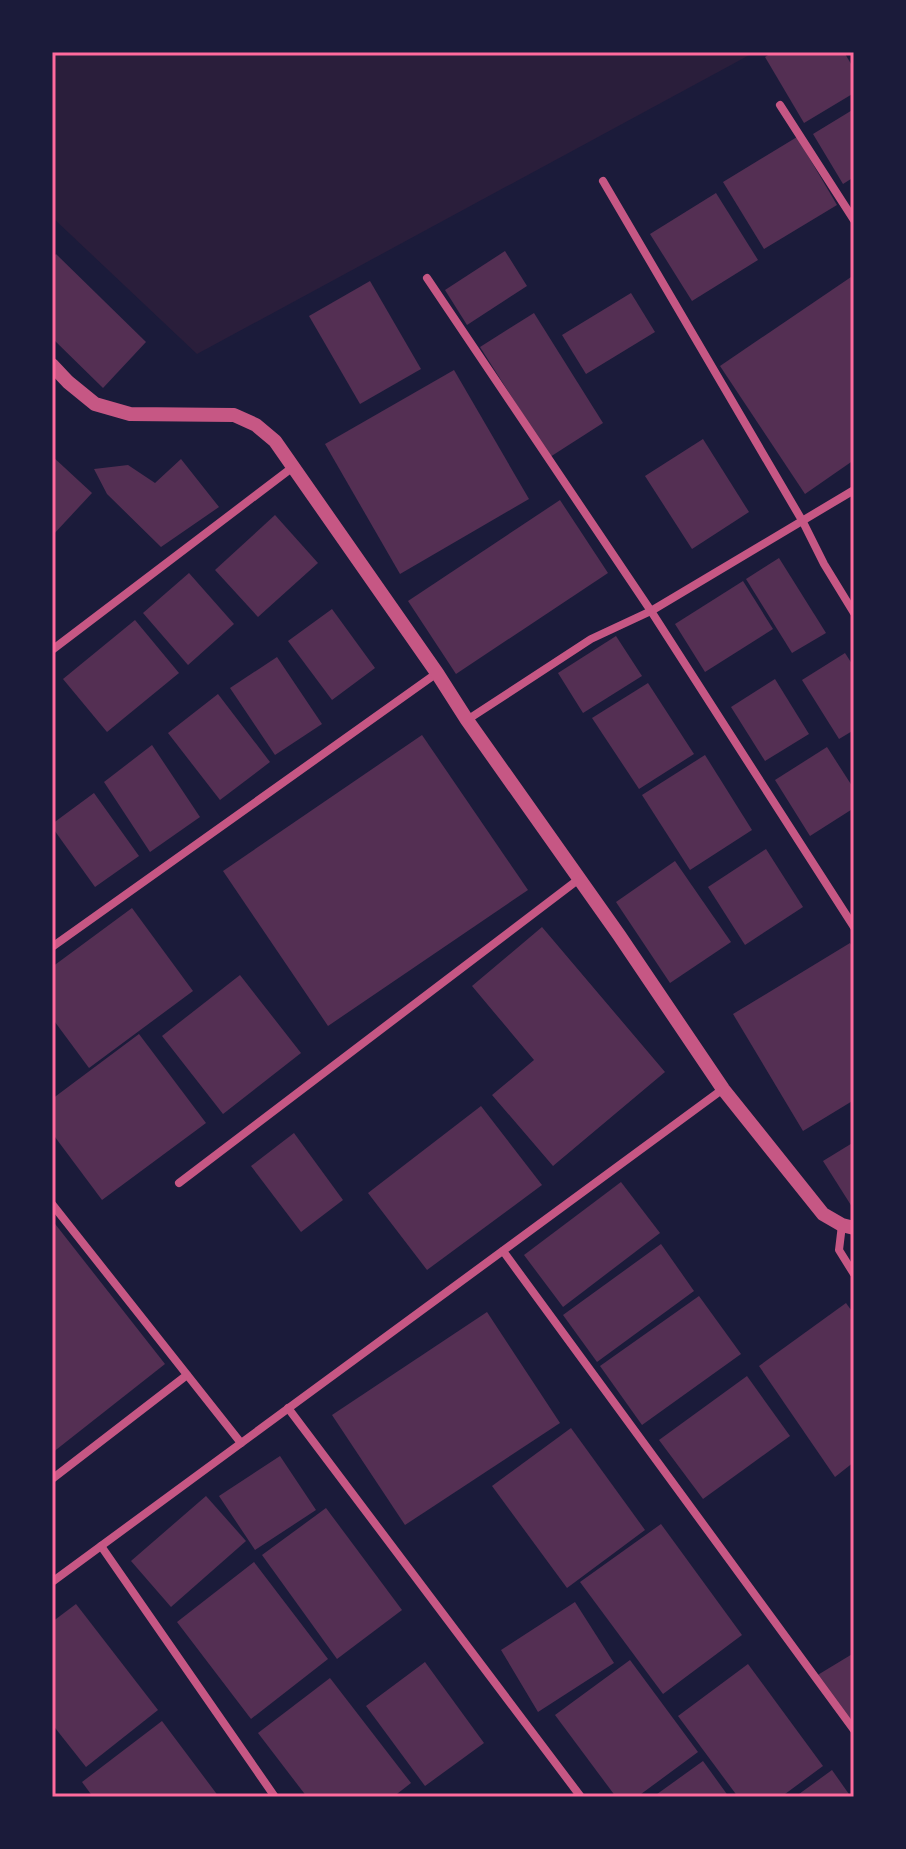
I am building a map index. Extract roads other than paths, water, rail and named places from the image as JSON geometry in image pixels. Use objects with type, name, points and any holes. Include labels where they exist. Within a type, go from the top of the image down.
[{"type":"street","points":[[780,105],[854,220]]},
{"type":"street","points":[[603,181],[854,613]]},
{"type":"street","points":[[427,278],[651,611],[854,927]]},
{"type":"street","points":[[55,374],[95,404],[130,414],[234,415],[256,425],[275,441],[723,1089],[823,1214],[848,1226],[839,1250],[854,1274]]},
{"type":"street","points":[[52,650],[293,467]]},
{"type":"street","points":[[467,720],[591,639],[651,611],[854,490]]},
{"type":"street","points":[[52,947],[437,673]]},
{"type":"street","points":[[179,1183],[579,879]]},
{"type":"street","points":[[52,1582],[723,1089]]},
{"type":"street","points":[[52,1204],[241,1443]]},
{"type":"street","points":[[503,1251],[854,1730]]},
{"type":"street","points":[[52,1479],[187,1375]]},
{"type":"street","points":[[288,1408],[581,1797]]},
{"type":"street","points":[[101,1546],[275,1797]]}]
